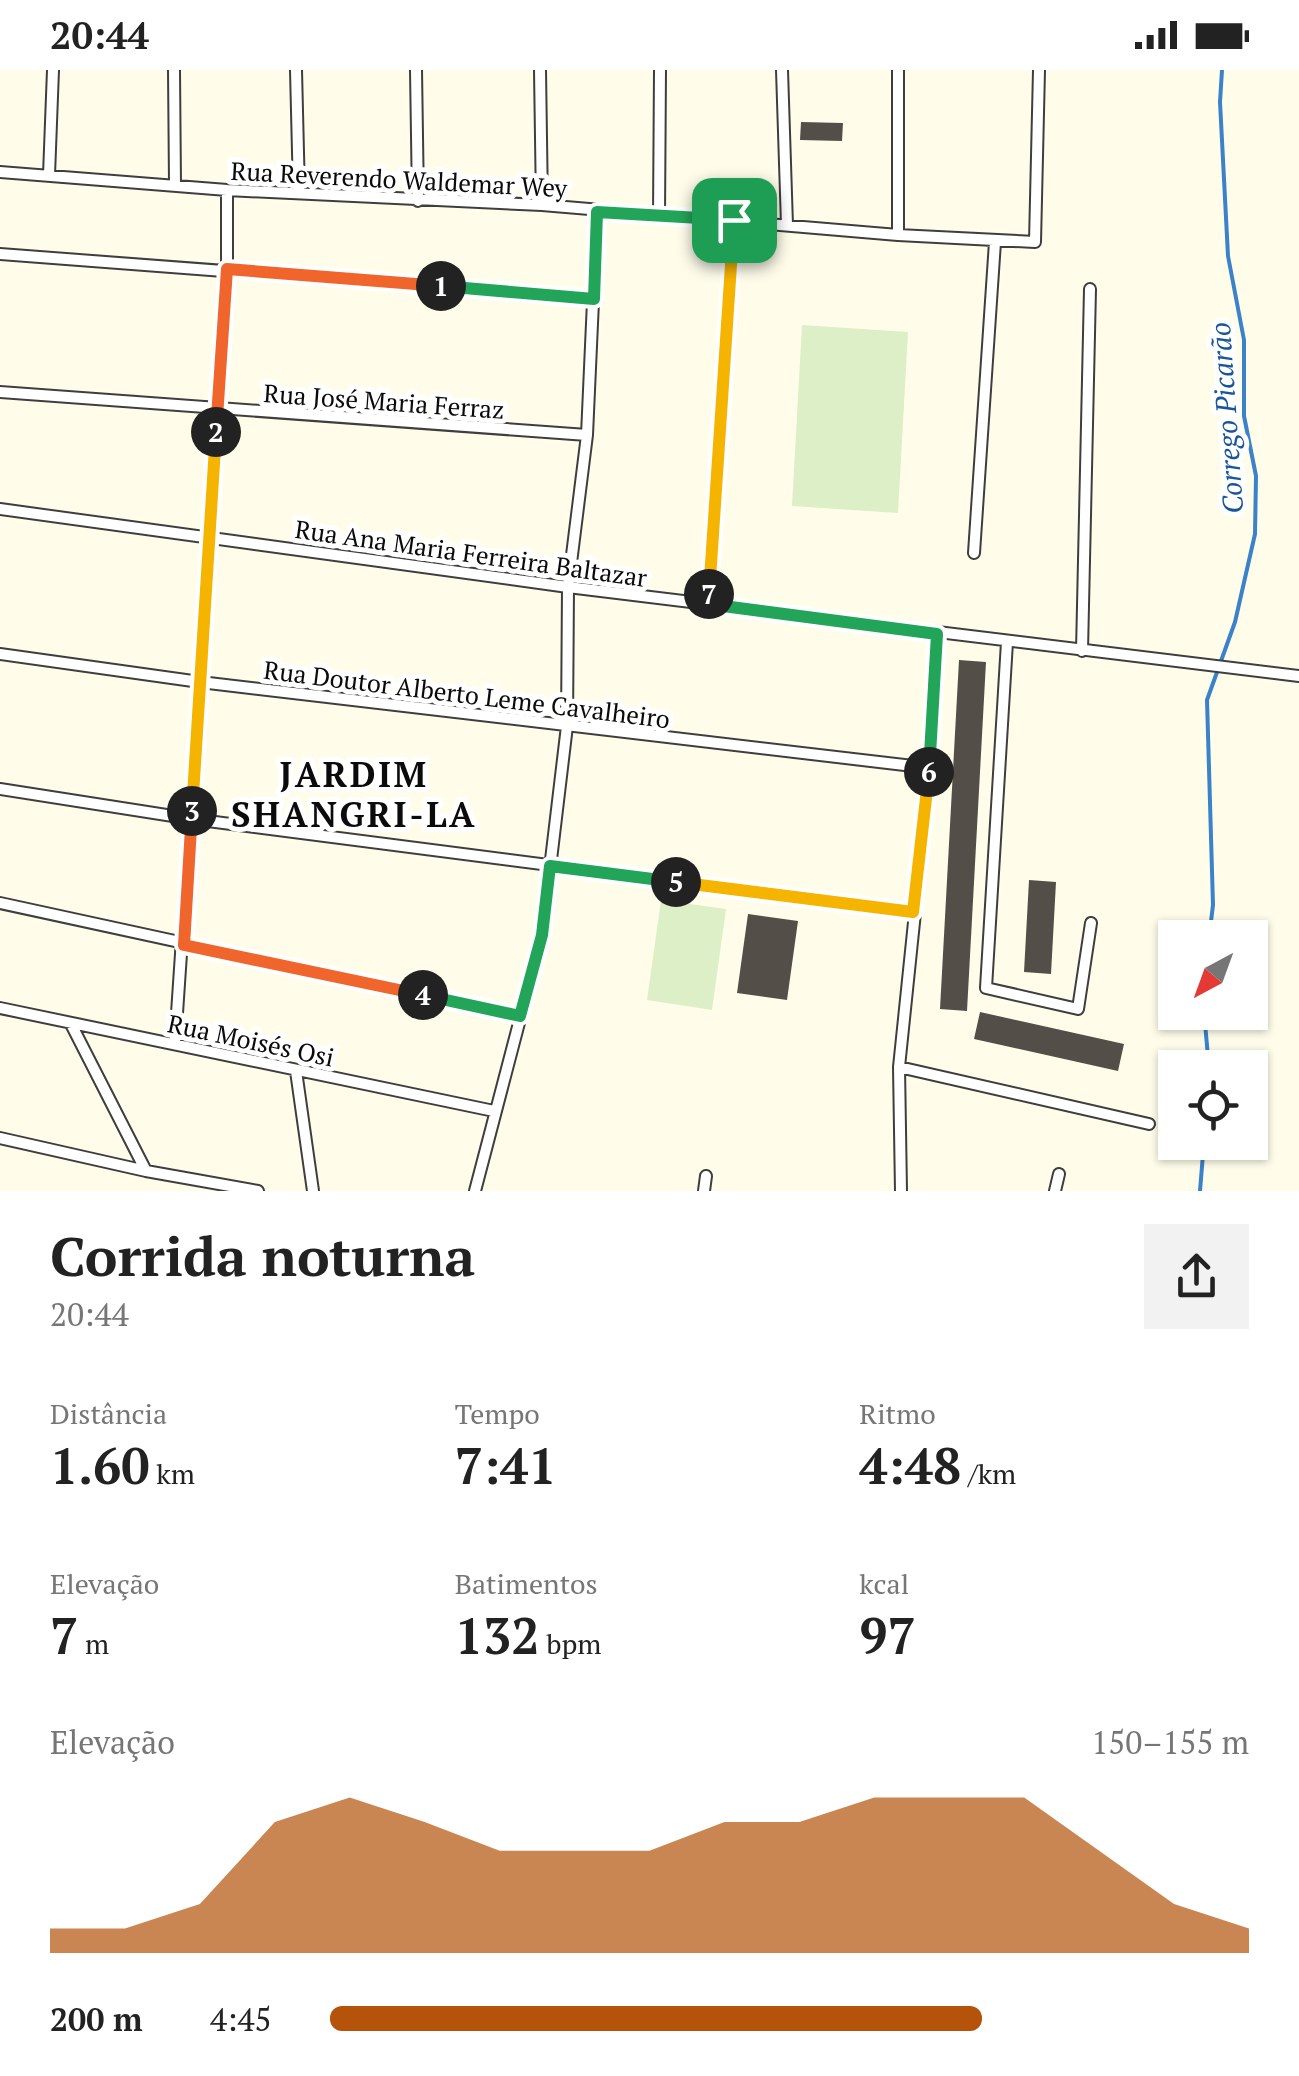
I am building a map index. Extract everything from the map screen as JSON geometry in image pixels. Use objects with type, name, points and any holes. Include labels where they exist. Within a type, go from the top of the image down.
[{"type":"street","points":[[49,175],[53,70]]},
{"type":"street","points":[[174,70],[175,184]]},
{"type":"street","points":[[296,70],[299,192]]},
{"type":"street","points":[[416,70],[418,201]]},
{"type":"street","points":[[540,70],[542,205]]},
{"type":"street","points":[[659,216],[660,70]]},
{"type":"street","points":[[782,70],[787,224]]},
{"type":"street","points":[[898,70],[898,235]]},
{"type":"street","name":"Rua Reverendo Waldemar Wey","points":[[0,172],[227,190],[542,205],[898,235],[1035,242],[1039,70]]},
{"type":"street","points":[[175,1043],[227,269],[227,190]]},
{"type":"street","points":[[475,1191],[542,935],[567,726],[568,587],[586,435],[597,212]]},
{"type":"street","points":[[708,604],[734,220]]},
{"type":"street","points":[[974,553],[995,242]]},
{"type":"street","points":[[0,254],[594,299]]},
{"type":"street","points":[[1082,651],[1090,289]]},
{"type":"street","name":"Rua José Maria Ferraz","points":[[0,392],[586,435]]},
{"type":"street","name":"Rua Ana Maria Ferreira Baltazar","points":[[0,509],[568,587],[1299,676]]},
{"type":"street","points":[[901,1191],[898,1068],[930,768],[937,634]]},
{"type":"street","points":[[1007,642],[986,988],[1078,1009],[1092,922]]},
{"type":"street","name":"Rua Doutor Alberto Leme Cavalheiro","points":[[0,654],[200,682],[930,768]]},
{"type":"street","points":[[0,789],[192,819],[913,912]]},
{"type":"street","points":[[0,903],[520,1016]]},
{"type":"street","name":"Rua Moisés Osi","points":[[0,1008],[494,1110]]},
{"type":"street","points":[[70,1024],[146,1171]]},
{"type":"street","points":[[898,1068],[1149,1124]]},
{"type":"street","points":[[296,1071],[313,1191]]},
{"type":"street","points":[[0,1138],[258,1191]]},
{"type":"street","points":[[1055,1191],[1059,1174]]},
{"type":"street","points":[[704,1191],[706,1176]]},
{"type":"green space","points":[[802,325],[908,332],[898,513],[792,506]]},
{"type":"green space","points":[[661,900],[726,909],[712,1010],[647,1000]]},
{"type":"building","points":[[801,122],[843,123],[842,141],[800,140]]},
{"type":"building","points":[[959,660],[986,662],[967,1011],[940,1009]]},
{"type":"building","points":[[1029,880],[1056,882],[1051,974],[1024,972]]},
{"type":"building","points":[[748,914],[798,921],[787,1000],[737,993]]},
{"type":"building","points":[[980,1012],[1124,1044],[1118,1071],[974,1039]]},
{"type":"waterway","name":"Corrego Picarão","points":[[1211,920],[1207,700],[1235,622],[1255,534],[1256,476],[1244,416],[1244,340],[1228,256],[1220,102],[1222,70]]},
{"type":"waterway","name":"Corrego Picarão","points":[[1206,1030],[1207,1050]]},
{"type":"waterway","name":"Corrego Picarão","points":[[1200,1191],[1203,1160]]},
{"type":"district","name":"JARDIM SHANGRI-LA","points":[[354,794]]},
{"type":"route","points":[[597,212],[734,220],[708,604],[937,634],[930,768],[913,912],[550,866],[542,935],[520,1016],[184,945],[227,269],[594,299],[597,212]]}]
